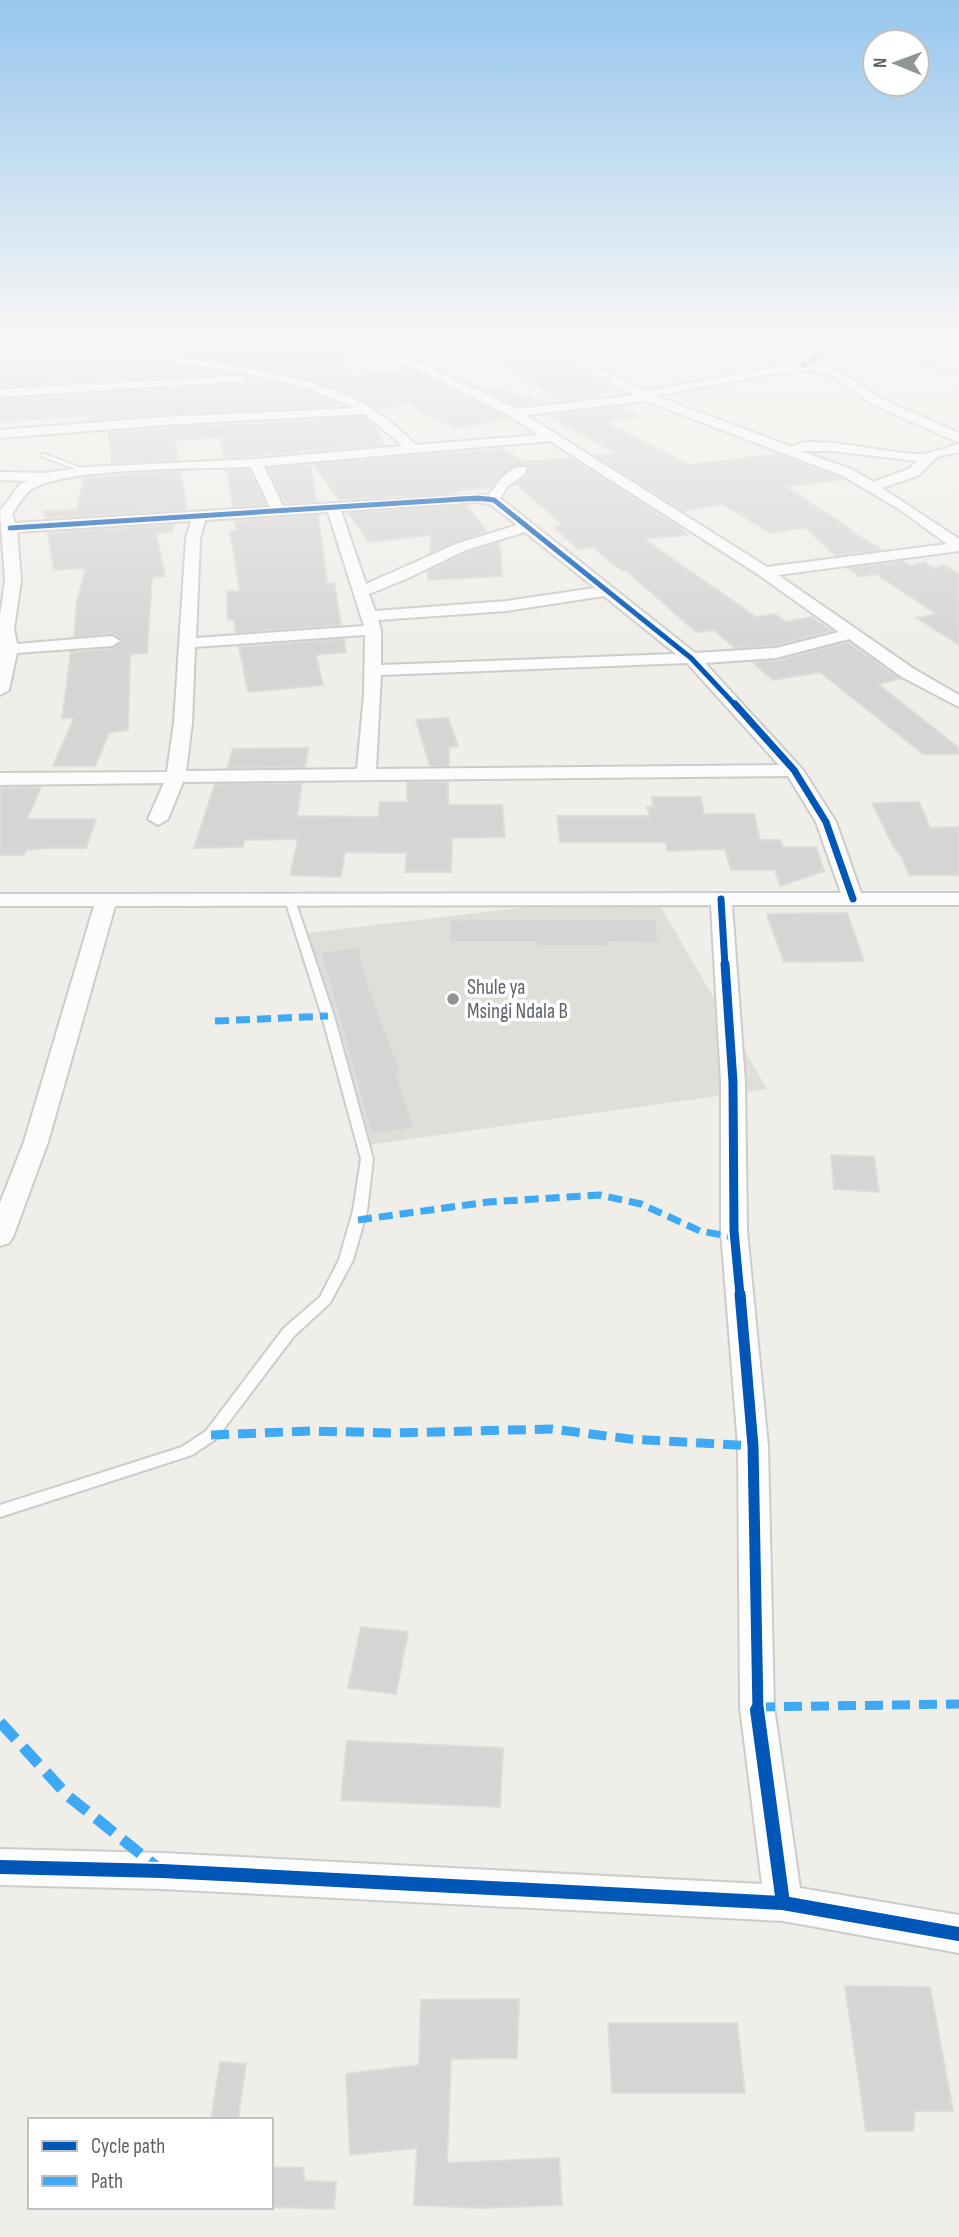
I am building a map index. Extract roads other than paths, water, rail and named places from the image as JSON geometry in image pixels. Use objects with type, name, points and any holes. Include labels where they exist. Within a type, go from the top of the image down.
[{"type":"street","points":[[403,440],[413,449]]},
{"type":"street","points":[[0,476],[47,477],[86,471],[256,463],[521,440]]},
{"type":"street","points":[[559,440],[764,572],[908,673],[959,702]]},
{"type":"street","points":[[761,440],[839,469],[874,486],[959,547]]},
{"type":"street","points":[[495,443],[513,458]]},
{"type":"street","points":[[781,448],[832,447],[926,458],[959,447]]},
{"type":"street","points":[[874,486],[914,472],[926,458]]},
{"type":"street","points":[[256,463],[278,510]]},
{"type":"street","points":[[493,499],[503,483],[521,470]]},
{"type":"street","points":[[0,690],[6,629],[5,519],[25,487],[47,477]]},
{"type":"street","points":[[0,498],[19,494]]},
{"type":"street","points":[[5,519],[199,516],[493,499],[691,658],[794,770],[826,822],[853,899]]},
{"type":"street","points":[[333,507],[371,623],[371,734],[366,773]]},
{"type":"street","points":[[158,819],[176,777],[183,723],[193,539],[199,516]]},
{"type":"street","points":[[359,592],[401,576],[461,547],[527,527]]},
{"type":"street","points":[[764,572],[959,547]]},
{"type":"street","points":[[187,643],[371,623],[607,591]]},
{"type":"street","points":[[373,670],[776,653],[854,633]]},
{"type":"street","points":[[5,648],[56,647],[112,641]]},
{"type":"street","points":[[0,779],[794,770]]},
{"type":"street","points":[[721,898],[733,1082],[734,1237],[753,1446],[757,1707],[783,1903]]},
{"type":"street","points":[[0,900],[959,899]]},
{"type":"street","points":[[0,1237],[36,1142],[106,900]]},
{"type":"street","points":[[0,1867],[162,1871],[783,1903],[959,1934]]},
{"type":"lane","points":[[43,455],[86,471]]},
{"type":"lane","points":[[0,1511],[187,1451],[211,1435],[289,1332],[325,1300],[339,1275],[356,1229],[367,1159],[328,1016],[290,900]]},
{"type":"place","name":"Shule ya Msingi Ndala B","points":[[453,999]]}]
